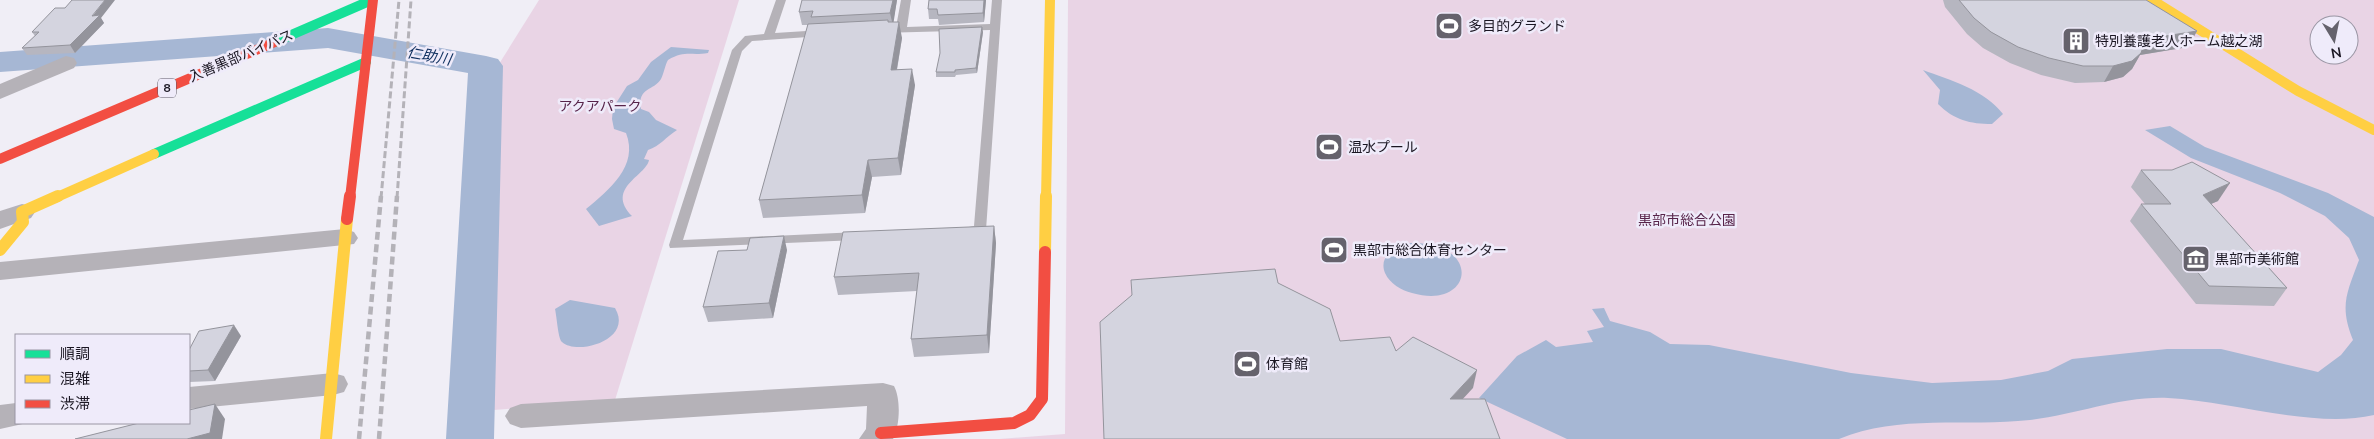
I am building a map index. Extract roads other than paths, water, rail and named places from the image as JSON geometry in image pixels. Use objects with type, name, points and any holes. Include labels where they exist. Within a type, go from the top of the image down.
[{"type":"main road","name":"入善黒部バイパス","points":[[0,159],[373,0]]},
{"type":"main road","points":[[326,439],[333,384],[345,238],[373,0]]},
{"type":"main road","points":[[878,436],[1014,423],[1030,416],[1042,399],[1050,0]]},
{"type":"main road","points":[[2152,0],[2298,91],[2374,130]]},
{"type":"main road","points":[[11,217],[366,62]]},
{"type":"main road","points":[[0,250],[23,222],[11,217]]},
{"type":"street","points":[[0,92],[66,64]]},
{"type":"street","points":[[0,271],[345,238]]},
{"type":"street","points":[[190,398],[333,384]]},
{"type":"street","points":[[521,416],[884,394],[878,436]]},
{"type":"street","points":[[0,416],[15,415]]},
{"type":"lane","points":[[769,35],[781,0]]},
{"type":"lane","points":[[901,30],[906,0]]},
{"type":"lane","points":[[950,232],[980,230],[997,0]]},
{"type":"lane","points":[[872,31],[995,27]]},
{"type":"lane","points":[[835,33],[769,35],[749,38],[737,50],[675,245],[872,236]]},
{"type":"water","points":[[671,47],[709,50],[708,53],[684,54],[668,60],[661,79],[641,97],[641,109],[649,112],[656,120],[677,130],[660,144],[648,150],[644,159],[649,160],[646,166],[625,190],[623,198],[625,206],[632,216],[599,226],[586,209],[604,194],[620,176],[628,156],[629,145],[626,133],[614,129],[612,119],[613,108],[627,86],[638,80],[651,62]]},
{"type":"water","points":[[1923,70],[1977,92],[1987,98],[2003,114],[1992,124],[1969,122],[1950,114],[1938,104],[1940,90]]},
{"type":"water","points":[[2170,126],[2205,147],[2328,193],[2374,217],[2374,415],[2325,419],[2299,417],[2193,400],[2150,398],[2030,420],[1885,426],[1839,439],[1567,439],[1479,398],[1517,356],[1546,340],[1556,347],[1593,342],[1587,331],[1604,327],[1592,309],[1604,308],[1610,321],[1650,332],[1670,344],[1709,345],[1851,373],[1932,383],[2001,380],[2048,371],[2072,359],[2167,349],[2221,349],[2318,372],[2341,355],[2353,340],[2346,317],[2346,299],[2359,260],[2349,238],[2325,216],[2280,193],[2191,158],[2145,130]]},
{"type":"water","points":[[1410,243],[1434,245],[1450,253],[1459,263],[1462,274],[1458,285],[1448,292],[1433,296],[1408,292],[1393,283],[1385,273],[1384,261],[1394,250]]},
{"type":"water","points":[[570,300],[615,308],[619,319],[617,329],[611,337],[590,346],[569,346],[562,342],[555,309]]},
{"type":"waterway","name":"仁助川","points":[[0,62],[328,38],[486,66],[470,439]]},
{"type":"railway","points":[[381,198],[399,0]]},
{"type":"railway","points":[[397,198],[411,0]]},
{"type":"railway","points":[[359,439],[381,196]]},
{"type":"railway","points":[[379,439],[397,196]]},
{"type":"place","name":"多目的グランド","points":[[1449,26]]},
{"type":"place","name":"特別養護老人ホーム越之湖","points":[[2076,41]]},
{"type":"place","name":"温水プール","points":[[1329,147]]},
{"type":"place","name":"黒部市総合体育センター","points":[[1334,250]]},
{"type":"place","name":"黒部市美術館","points":[[2196,259]]},
{"type":"place","name":"体育館","points":[[1247,364]]},
{"type":"park label","name":"アクアパーク","points":[[600,106]]},
{"type":"park label","name":"黒部市総合公園","points":[[1687,220]]}]
